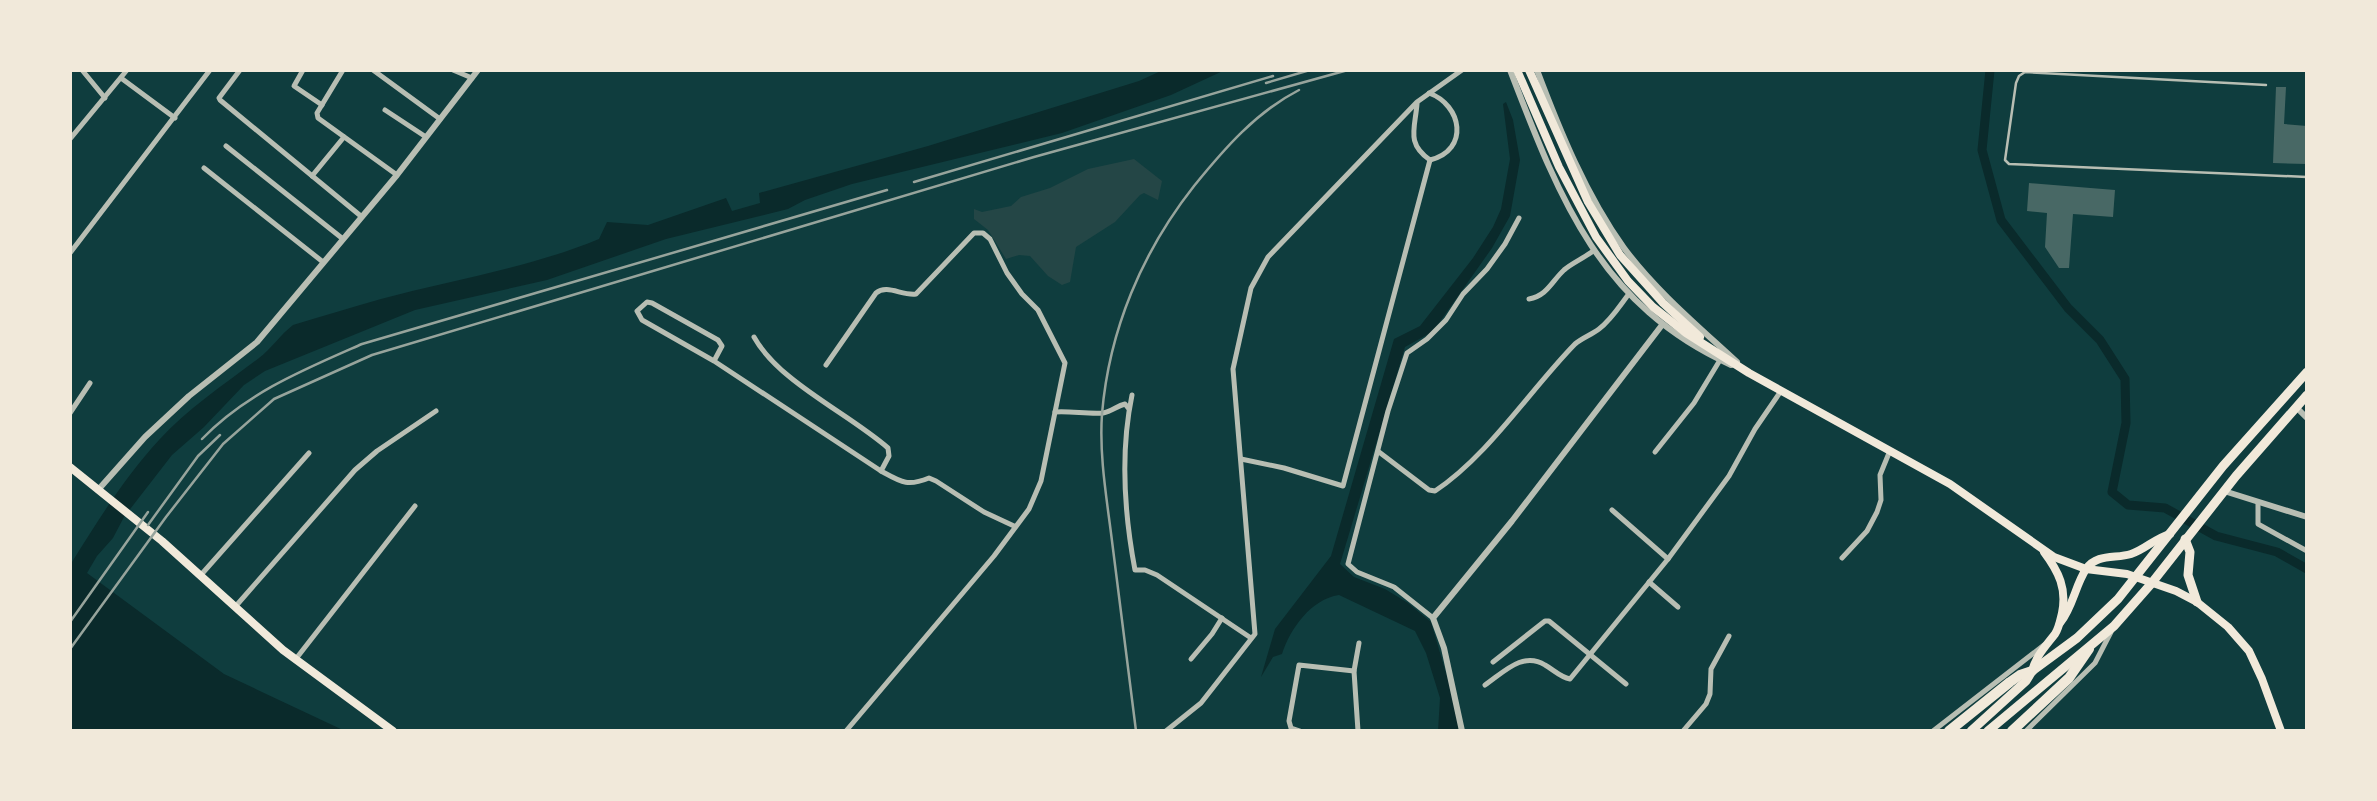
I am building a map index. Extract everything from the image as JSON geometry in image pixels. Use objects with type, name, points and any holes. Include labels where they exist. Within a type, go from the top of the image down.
[{"type":"highway","points":[[1949,731],[2010,682],[2032,671],[2089,628],[2136,577],[2223,466],[2307,372]]},
{"type":"highway","points":[[1989,731],[2113,626],[2307,395]]},
{"type":"highway","points":[[2187,537],[2190,552],[2188,575],[2197,602]]},
{"type":"highway","points":[[2012,731],[2069,678],[2089,649]]},
{"type":"highway","points":[[1970,731],[2026,681],[2032,671]]},
{"type":"main road","points":[[1517,70],[1559,167],[1595,237],[1628,281],[1653,307],[1686,333],[1749,373],[1889,453],[1950,484],[2042,549],[2065,562],[2086,569],[2136,577],[2176,591],[2197,602],[2228,627],[2249,651],[2281,731]]},
{"type":"main road","points":[[1529,70],[1588,202],[1620,255],[1663,303],[1709,346]]},
{"type":"main road","points":[[70,467],[295,660],[393,731]]},
{"type":"main road","points":[[2032,671],[2035,659],[2069,612],[2086,569],[2098,559],[2132,554],[2172,531]]},
{"type":"main road","points":[[2042,549],[2055,568],[2063,588],[2064,605],[2060,623]]},
{"type":"street","points":[[82,70],[105,98]]},
{"type":"street","points":[[70,139],[127,70]]},
{"type":"street","points":[[70,253],[209,70]]},
{"type":"street","points":[[240,70],[220,100],[362,217]]},
{"type":"street","points":[[303,70],[294,86],[322,105]]},
{"type":"street","points":[[343,70],[317,113],[318,118],[397,175]]},
{"type":"street","points":[[373,70],[440,119]]},
{"type":"street","points":[[453,70],[472,78]]},
{"type":"street","points":[[100,492],[145,437],[189,396],[257,342],[397,175],[478,70]]},
{"type":"street","points":[[1166,731],[1201,703],[1255,634],[1233,369],[1240,326],[1251,288],[1268,257],[1418,102],[1462,70]]},
{"type":"street","points":[[1510,70],[1555,177],[1593,251],[1628,295],[1662,325],[1695,347],[1749,373]]},
{"type":"street","points":[[1537,70],[1587,185],[1624,247],[1667,297],[1749,373]]},
{"type":"street","points":[[121,78],[175,118]]},
{"type":"street","points":[[1429,93],[1441,97],[1448,106],[1458,133],[1453,145],[1444,155],[1430,160]]},
{"type":"street","points":[[1418,102],[1412,134],[1422,154],[1430,160]]},
{"type":"street","points":[[385,110],[426,137]]},
{"type":"street","points":[[312,176],[344,137]]},
{"type":"street","points":[[226,146],[343,239]]},
{"type":"street","points":[[1241,459],[1284,468],[1343,486],[1430,160]]},
{"type":"street","points":[[204,168],[323,262]]},
{"type":"street","points":[[1462,731],[1444,648],[1433,618],[1394,587],[1357,572],[1348,564],[1388,411],[1407,353],[1427,339],[1446,320],[1463,294],[1487,269],[1505,244],[1519,218]]},
{"type":"street","points":[[826,365],[881,289],[908,295],[916,294],[974,233],[983,233],[990,239],[1007,273],[1038,310],[1065,363],[1041,481],[1029,509],[994,556],[846,731]]},
{"type":"street","points":[[1530,299],[1538,297],[1556,281],[1561,272],[1593,251]]},
{"type":"street","points":[[1379,452],[1429,490],[1435,491],[1449,482],[1501,429],[1575,344],[1613,316],[1628,295]]},
{"type":"street","points":[[714,361],[722,346],[718,341],[652,303],[647,302],[636,312],[642,320],[714,361],[881,471],[908,484],[929,478],[984,512],[1014,526]]},
{"type":"street","points":[[1433,618],[1521,510],[1662,325]]},
{"type":"street","points":[[754,337],[783,370],[888,448],[889,456],[881,471]]},
{"type":"street","points":[[1656,452],[1694,403],[1720,360]]},
{"type":"street","points":[[70,412],[90,383]]},
{"type":"street","points":[[1485,685],[1521,660],[1532,659],[1570,679],[1668,559],[1729,476],[1755,429],[1781,391]]},
{"type":"street","points":[[1132,395],[1125,428],[1125,496],[1135,570],[1145,570],[1157,575],[1251,638]]},
{"type":"street","points":[[1055,412],[1102,413],[1113,411],[1119,405],[1125,404],[1129,409]]},
{"type":"street","points":[[2296,407],[2307,418]]},
{"type":"street","points":[[235,607],[355,470],[377,451],[436,411]]},
{"type":"street","points":[[200,576],[309,453]]},
{"type":"street","points":[[1842,558],[1867,531],[1877,512],[1881,500],[1880,475],[1889,453]]},
{"type":"street","points":[[2224,491],[2307,517]]},
{"type":"street","points":[[2258,502],[2258,524],[2307,551]]},
{"type":"street","points":[[295,660],[415,506]]},
{"type":"street","points":[[1612,510],[1668,559]]},
{"type":"street","points":[[1649,582],[1678,607]]},
{"type":"street","points":[[1191,659],[1222,618]]},
{"type":"street","points":[[1493,663],[1545,621],[1555,625],[1626,684]]},
{"type":"street","points":[[2026,731],[2095,663],[2113,626]]},
{"type":"street","points":[[1683,731],[1706,704],[1710,694],[1712,669],[1729,636]]},
{"type":"street","points":[[1933,731],[2050,640]]},
{"type":"street","points":[[1358,731],[1354,671],[1359,643]]},
{"type":"street","points":[[1300,731],[1291,728],[1289,721],[1299,665],[1354,671]]},
{"type":"lane","points":[[2266,85],[2025,72],[2019,76],[2016,83],[2005,160],[2008,164],[2307,177]]},
{"type":"shaded area","points":[[1163,70],[1225,70],[1171,95],[1062,133],[852,184],[805,200],[788,209],[666,239],[547,280],[415,310],[265,371],[244,385],[204,427],[172,455],[124,517],[113,538],[97,556],[87,573],[224,674],[345,731],[74,731],[70,728],[70,561],[72,562],[124,484],[170,428],[263,354],[293,325],[381,299],[546,258],[599,239],[607,222],[648,225],[726,198],[732,211],[760,203],[759,193],[928,146],[1139,81]]},
{"type":"shaded area","points":[[1506,102],[1513,120],[1520,160],[1510,216],[1492,248],[1439,323],[1430,333],[1405,347],[1340,564],[1354,577],[1385,589],[1408,603],[1431,622],[1460,731],[1438,731],[1440,698],[1426,653],[1415,631],[1339,595],[1319,602],[1303,617],[1290,635],[1282,654],[1273,657],[1261,677],[1275,629],[1331,556],[1394,339],[1420,326],[1473,258],[1501,209],[1510,159],[1503,104]]},
{"type":"shaded area","points":[[1134,159],[1162,181],[1158,200],[1144,193],[1140,195],[1115,222],[1076,247],[1070,282],[1062,285],[1048,276],[1030,256],[1019,255],[1006,259],[988,230],[974,219],[974,209],[982,212],[1011,206],[1021,197],[1050,188],[1088,169]]},
{"type":"building","points":[[2276,87],[2286,87],[2284,124],[2307,126],[2307,164],[2273,163]]},
{"type":"building","points":[[2029,183],[2115,190],[2113,217],[2073,214],[2069,268],[2059,268],[2045,247],[2047,213],[2027,211]]},
{"type":"waterway","points":[[1990,70],[1982,150],[2001,220],[2068,308],[2100,340],[2125,379],[2126,423],[2112,492],[2128,505],[2165,508],[2216,536],[2277,552],[2307,569]]},
{"type":"railway","points":[[1266,83],[1310,70]]},
{"type":"railway","points":[[70,649],[223,444],[274,399],[372,355],[1034,157],[1348,70]]},
{"type":"railway","points":[[914,182],[1273,76]]},
{"type":"railway","points":[[1136,731],[1103,462],[1102,414],[1112,352],[1131,293],[1175,211],[1205,172],[1242,132],[1269,109],[1299,90]]},
{"type":"railway","points":[[202,439],[257,395],[362,344],[887,190]]},
{"type":"railway","points":[[148,525],[198,456],[220,435]]},
{"type":"railway","points":[[70,622],[148,512]]}]
